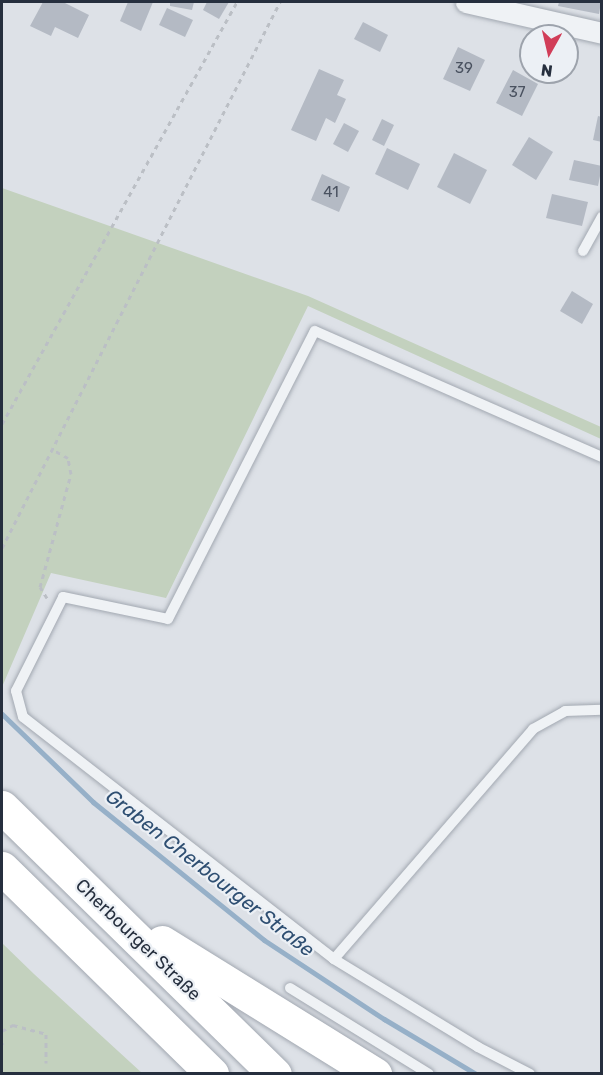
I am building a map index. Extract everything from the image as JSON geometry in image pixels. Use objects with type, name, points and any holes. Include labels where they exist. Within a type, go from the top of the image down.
[{"type":"main road","name":"Cherbourger Straße","points":[[2,807],[274,1074]]},
{"type":"main road","points":[[2,868],[212,1074]]},
{"type":"main road","points":[[89,892],[216,979],[375,1074]]},
{"type":"street","points":[[466,2],[602,33]]},
{"type":"lane","points":[[583,250],[602,217]]},
{"type":"lane","points":[[530,1074],[478,1047],[333,959],[23,717],[16,691],[63,597],[168,619],[315,331],[602,457]]},
{"type":"lane","points":[[333,959],[533,729],[565,711],[602,710]]},
{"type":"lane","points":[[290,988],[429,1074]]},
{"type":"path","points":[[2,424],[237,2]]},
{"type":"path","points":[[2,548],[280,2]]},
{"type":"path","points":[[52,449],[68,459],[71,474],[40,586],[55,613]]},
{"type":"path","points":[[2,1031],[13,1024],[46,1034],[46,1063]]},
{"type":"green space","points":[[2,188],[308,296],[601,427],[601,439],[308,306],[166,598],[51,573],[2,687]]},
{"type":"green space","points":[[2,943],[34,974],[142,1073],[2,1073]]},
{"type":"building","points":[[43,2],[63,2],[89,15],[78,38],[55,27],[51,36],[30,26]]},
{"type":"building","points":[[128,2],[153,2],[141,31],[120,21]]},
{"type":"building","points":[[170,2],[194,2],[192,10],[170,6]]},
{"type":"building","points":[[207,2],[229,2],[219,19],[203,10]]},
{"type":"building","points":[[559,2],[601,2],[599,14],[558,6]]},
{"type":"building","points":[[167,8],[193,20],[185,37],[159,25]]},
{"type":"building","points":[[363,22],[388,35],[380,52],[354,39]]},
{"type":"building","points":[[458,47],[485,60],[470,91],[443,79]]},
{"type":"building","points":[[319,69],[344,80],[337,95],[346,99],[335,123],[326,118],[316,141],[291,130]]},
{"type":"building","points":[[513,70],[519,73],[519,84],[538,84],[522,116],[496,103]]},
{"type":"building","points":[[598,116],[602,117],[602,142],[593,140]]},
{"type":"building","points":[[382,119],[394,125],[384,146],[372,140]]},
{"type":"building","points":[[344,123],[359,131],[348,152],[333,144]]},
{"type":"building","points":[[529,137],[553,152],[536,180],[512,165]]},
{"type":"building","points":[[387,148],[420,164],[408,190],[375,174]]},
{"type":"building","points":[[454,153],[487,170],[470,204],[437,187]]},
{"type":"building","points":[[574,160],[602,166],[598,186],[569,180]]},
{"type":"building","points":[[322,174],[350,187],[339,212],[311,200]]},
{"type":"building","points":[[552,194],[588,202],[582,226],[546,218]]},
{"type":"building","points":[[572,291],[593,304],[582,324],[560,311]]},
{"type":"waterway","name":"Graben Cherbourger Straße","points":[[2,714],[93,802],[264,940],[384,1019],[476,1074]]}]
